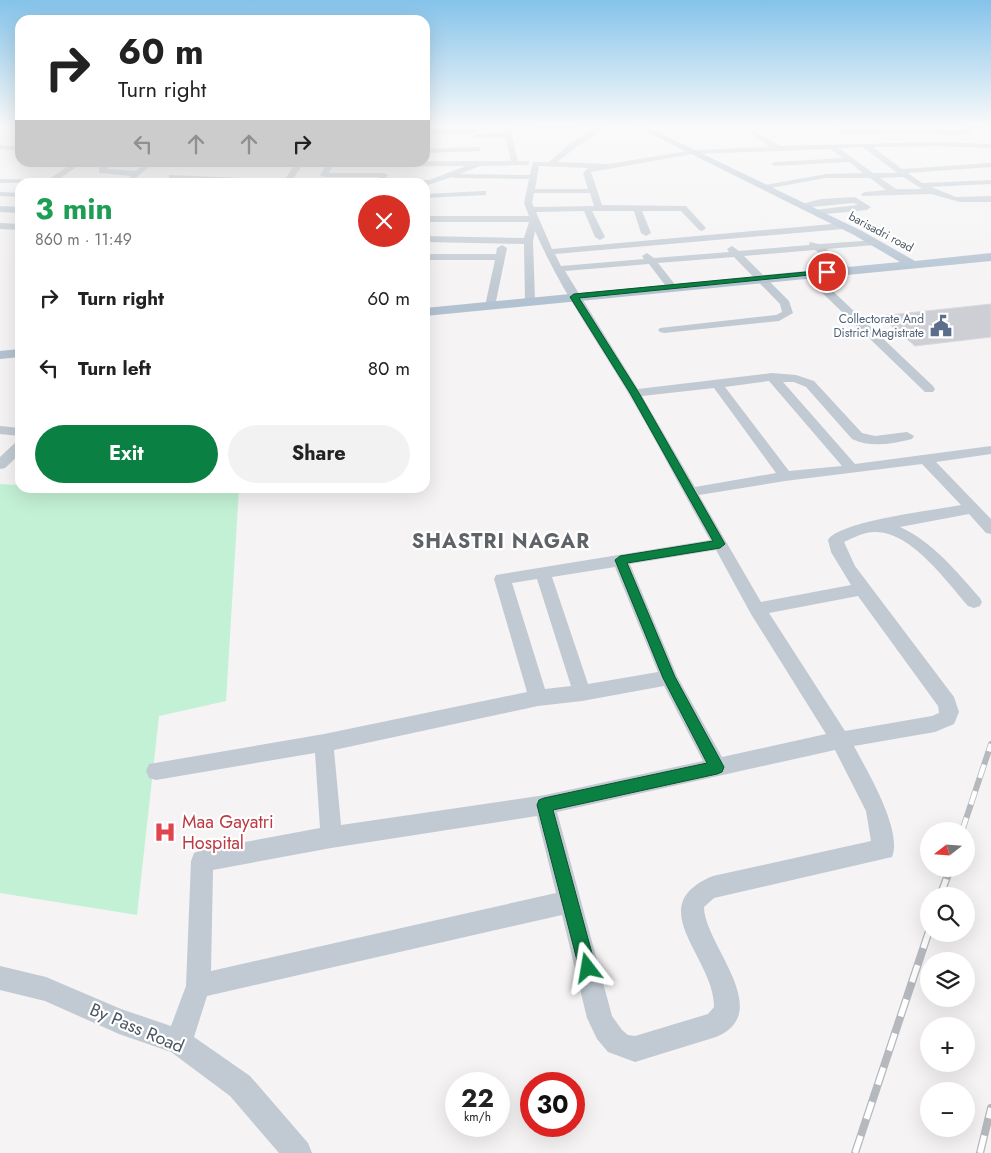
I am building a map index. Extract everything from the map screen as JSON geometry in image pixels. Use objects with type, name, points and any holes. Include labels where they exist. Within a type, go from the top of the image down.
[{"type":"main road","name":"barisadri road","points":[[746,179],[802,206],[818,216]]},
{"type":"main road","name":"barisadri road","points":[[761,186],[918,267]]},
{"type":"main road","name":"barisadri road","points":[[841,226],[855,236],[870,242]]},
{"type":"main road","points":[[870,242],[897,269]]},
{"type":"main road","points":[[430,317],[672,287],[764,281],[816,280],[991,257]]},
{"type":"main road","points":[[918,267],[991,264]]},
{"type":"main road","points":[[430,312],[530,301],[576,300],[764,281],[846,270],[897,269]]},
{"type":"main road","points":[[0,355],[15,354]]},
{"type":"street","points":[[430,196],[482,197],[487,179]]},
{"type":"street","points":[[532,179],[528,203],[532,215],[549,241],[549,252],[576,300],[634,393],[757,609],[840,740],[876,810],[884,849],[722,885],[704,891],[693,902],[693,918],[724,989],[727,1001],[727,1009],[724,1016],[716,1024],[635,1049],[624,1048],[614,1042],[605,1030],[600,1018],[571,901],[544,805]]},
{"type":"street","points":[[536,179],[541,181]]},
{"type":"street","points":[[589,179],[599,208]]},
{"type":"street","points":[[761,186],[808,179]]},
{"type":"street","points":[[876,179],[894,192]]},
{"type":"street","points":[[912,179],[934,191],[957,199],[991,198]]},
{"type":"street","points":[[0,181],[15,181]]},
{"type":"street","points":[[580,182],[590,182]]},
{"type":"street","points":[[921,185],[991,182]]},
{"type":"street","points":[[530,191],[593,191]]},
{"type":"street","points":[[865,194],[934,191]]},
{"type":"street","points":[[0,194],[15,196]]},
{"type":"street","points":[[802,206],[821,202],[856,200],[867,207],[818,216]]},
{"type":"street","points":[[587,208],[600,237]]},
{"type":"street","points":[[430,217],[476,220],[587,208],[683,208],[697,229],[731,226]]},
{"type":"street","points":[[637,208],[651,232],[639,234],[641,244],[651,261],[672,287]]},
{"type":"street","points":[[0,209],[15,210]]},
{"type":"street","points":[[530,301],[528,241],[532,215]]},
{"type":"street","points":[[0,226],[15,227]]},
{"type":"street","points":[[549,252],[841,226]]},
{"type":"street","points":[[796,230],[846,270]]},
{"type":"street","points":[[664,330],[785,316],[788,310],[785,303],[737,254],[716,237]]},
{"type":"street","points":[[430,239],[528,241]]},
{"type":"street","points":[[490,306],[503,240]]},
{"type":"street","points":[[558,269],[870,242]]},
{"type":"street","points":[[430,257],[500,257]]},
{"type":"street","points":[[816,280],[929,389]]},
{"type":"street","points":[[634,393],[772,377],[796,379],[810,384],[857,436],[862,439],[869,441],[907,436]]},
{"type":"street","points":[[772,377],[852,468]]},
{"type":"street","points":[[717,384],[785,476]]},
{"type":"street","points":[[0,430],[15,432]]},
{"type":"street","points":[[0,465],[15,451]]},
{"type":"street","points":[[690,492],[785,476],[990,452]]},
{"type":"street","points":[[925,459],[991,529]]},
{"type":"street","points":[[167,1038],[198,986],[202,861],[330,837],[544,805],[840,740],[944,721],[949,712],[947,703],[886,623],[841,559],[835,546],[836,540],[851,531],[972,508]]},
{"type":"street","points":[[881,525],[907,536],[935,558],[974,602]]},
{"type":"street","points":[[538,698],[502,579],[720,544]]},
{"type":"street","points":[[620,560],[669,678],[717,767]]},
{"type":"street","points":[[543,572],[582,693]]},
{"type":"street","points":[[757,609],[863,589]]},
{"type":"street","points":[[156,771],[324,743],[538,698],[582,693],[669,678]]},
{"type":"street","points":[[324,743],[330,837]]},
{"type":"street","points":[[198,986],[571,901]]},
{"type":"street","name":"By Pass Road","points":[[0,978],[46,989],[119,1022],[167,1038],[240,1086],[298,1153]]},
{"type":"green space","points":[[0,484],[15,485],[15,493],[239,493],[226,701],[159,716],[137,915],[0,893]]},
{"type":"building","name":"Collectorate And District Magistrate","points":[[991,304],[991,337],[915,346],[880,316]]},
{"type":"railway","points":[[965,822],[991,744]]},
{"type":"railway","points":[[943,887],[947,878]]},
{"type":"railway","points":[[855,1153],[925,942]]},
{"type":"railway","points":[[980,1153],[991,1108]]},
{"type":"place","name":"Collectorate And District Magistrate","points":[[941,326]]},
{"type":"place","name":"Maa Gayatri Hospital","points":[[165,832]]},
{"type":"district","name":"SHASTRI NAGAR","points":[[501,541]]},
{"type":"route","points":[[588,968],[544,805],[717,767],[669,678],[620,560],[720,544],[634,393],[574,297],[827,272]]}]
